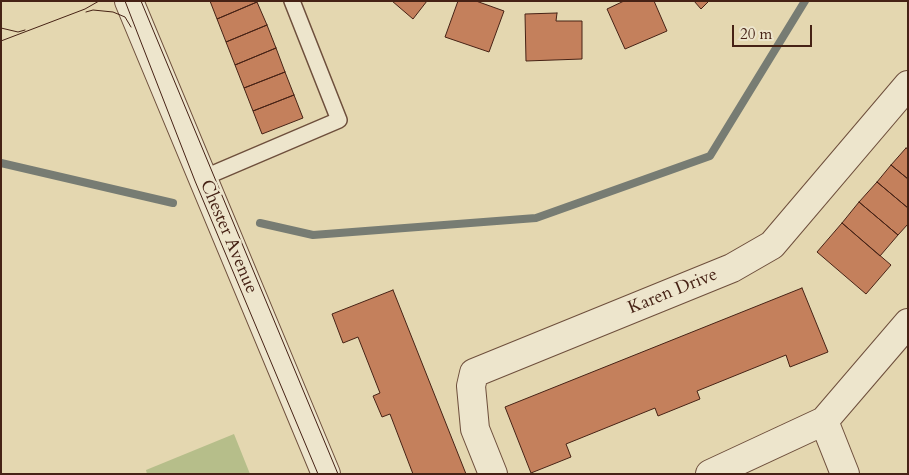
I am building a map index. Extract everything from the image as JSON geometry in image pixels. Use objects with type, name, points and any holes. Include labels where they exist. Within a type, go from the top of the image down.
[{"type":"street","name":"Chester Avenue","points":[[129,1],[326,474]]},
{"type":"street","name":"Karen Drive","points":[[493,474],[475,430],[470,386],[474,373],[732,268],[772,245],[908,85]]},
{"type":"street","points":[[710,474],[824,421],[908,323]]},
{"type":"street","points":[[824,421],[845,474]]},
{"type":"lane","points":[[203,178],[339,120],[292,1]]},
{"type":"green space","points":[[234,434],[250,474],[147,474],[146,470]]},
{"type":"building","points":[[210,1],[257,1],[257,2],[217,19]]},
{"type":"building","points":[[392,1],[427,1],[413,19]]},
{"type":"building","points":[[458,1],[476,1],[504,11],[489,52],[445,37]]},
{"type":"building","points":[[624,1],[654,1],[667,31],[625,49],[607,9]]},
{"type":"building","points":[[694,1],[709,1],[701,9]]},
{"type":"building","points":[[257,2],[267,25],[226,42],[217,19]]},
{"type":"building","points":[[557,13],[556,21],[582,21],[582,59],[526,61],[525,14]]},
{"type":"building","points":[[267,25],[276,48],[235,65],[226,42]]},
{"type":"building","points":[[276,48],[285,72],[244,88],[235,65]]},
{"type":"building","points":[[285,72],[294,95],[253,111],[244,88]]},
{"type":"building","points":[[294,95],[303,118],[262,134],[253,111]]},
{"type":"building","points":[[906,148],[908,149],[908,179],[891,165]]},
{"type":"building","points":[[891,165],[908,179],[908,208],[877,182]]},
{"type":"building","points":[[877,182],[908,208],[908,224],[898,235],[859,202]]},
{"type":"building","points":[[859,202],[898,235],[880,256],[842,223]]},
{"type":"building","points":[[842,223],[891,265],[866,294],[817,252]]},
{"type":"building","points":[[802,288],[828,352],[790,367],[786,355],[697,391],[700,399],[658,416],[655,408],[566,444],[571,457],[531,473],[505,407]]},
{"type":"building","points":[[393,290],[466,474],[413,474],[390,414],[382,417],[373,396],[380,393],[358,337],[343,343],[332,314]]},
{"type":"waterway","points":[[260,223],[313,235],[536,218],[710,156],[805,1]]},
{"type":"waterway","points":[[1,163],[173,203]]},
{"type":"tram line","points":[[1,41],[85,9],[99,1]]},
{"type":"tram line","points":[[125,1],[195,181],[318,474]]},
{"type":"tram line","points":[[141,1],[338,474]]},
{"type":"tram line","points":[[86,12],[93,10],[113,12],[125,17],[131,27]]},
{"type":"tram line","points":[[1,28],[18,32],[25,30]]}]
